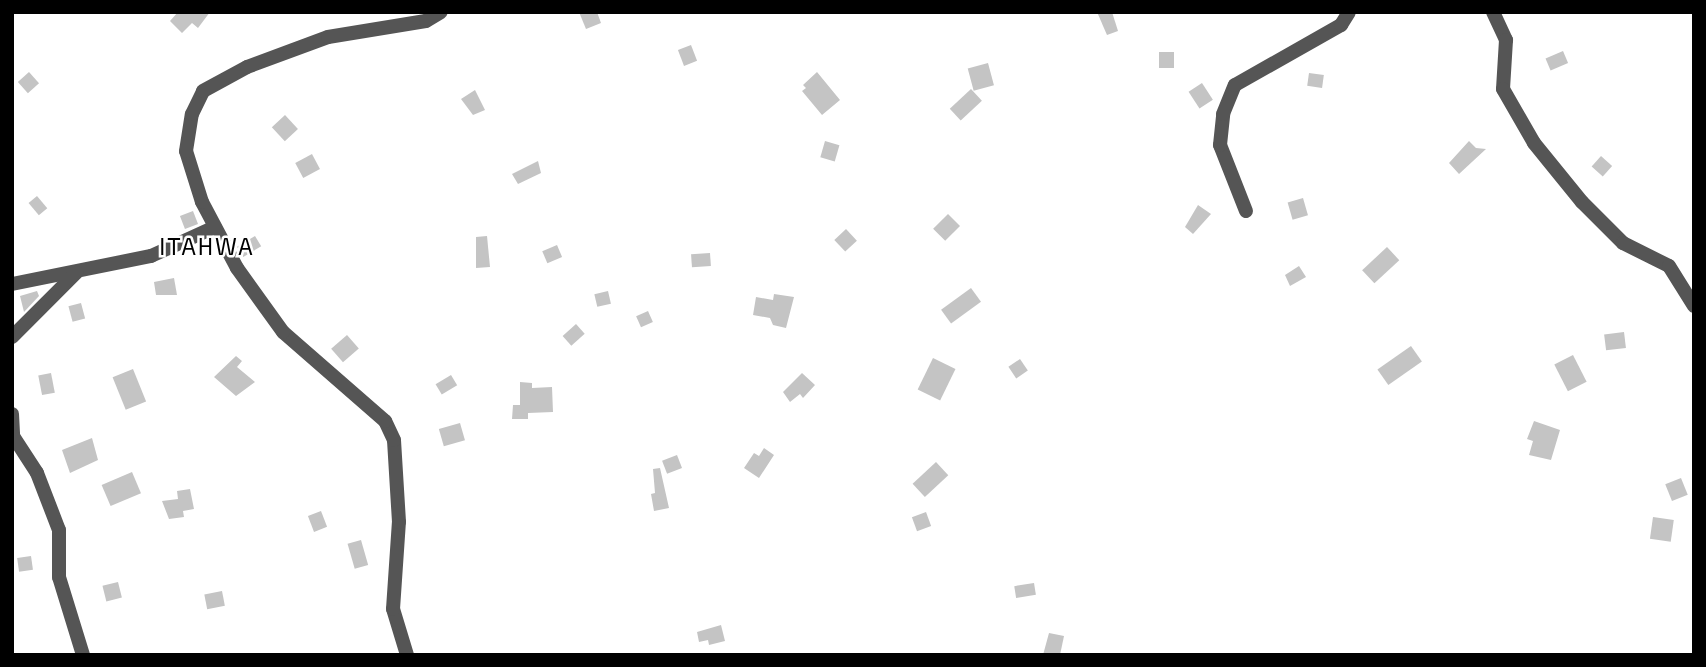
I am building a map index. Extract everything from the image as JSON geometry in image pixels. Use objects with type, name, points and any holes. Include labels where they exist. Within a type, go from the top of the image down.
[{"type":"street","points":[[407,655],[393,609],[399,522],[394,440],[390,430],[385,421],[283,332],[237,268],[215,227],[202,202],[186,151],[192,114],[204,91],[247,66],[328,37],[426,21],[441,12]]},
{"type":"street","points":[[1246,211],[1220,145],[1223,114],[1235,85],[1341,25],[1349,12]]},
{"type":"street","points":[[1493,12],[1506,40],[1503,89],[1534,143],[1582,202],[1623,243],[1669,265],[1694,306]]},
{"type":"street","points":[[12,284],[151,256],[215,227]]},
{"type":"street","points":[[12,337],[77,272]]},
{"type":"street","points":[[12,414],[13,436],[37,473],[60,530],[59,577],[83,655]]},
{"type":"building","points":[[178,12],[210,12],[198,28],[192,23],[182,33],[170,21]]},
{"type":"building","points":[[579,12],[597,12],[601,23],[586,29]]},
{"type":"building","points":[[1097,12],[1112,12],[1118,31],[1107,35]]},
{"type":"building","points":[[691,45],[697,61],[684,66],[678,50]]},
{"type":"building","points":[[1563,51],[1568,63],[1551,70],[1546,58]]},
{"type":"building","points":[[1159,52],[1174,52],[1174,68],[1159,68]]},
{"type":"building","points":[[988,63],[994,85],[974,91],[968,68]]},
{"type":"building","points":[[29,72],[39,83],[28,93],[18,82]]},
{"type":"building","points":[[817,72],[840,100],[822,115],[802,91],[806,88],[803,85]]},
{"type":"building","points":[[1309,73],[1324,75],[1322,88],[1307,86]]},
{"type":"building","points":[[1202,83],[1213,100],[1199,108],[1189,92]]},
{"type":"building","points":[[971,89],[982,101],[961,120],[950,109]]},
{"type":"building","points":[[475,90],[485,110],[473,115],[461,99]]},
{"type":"building","points":[[285,115],[298,129],[285,141],[272,127]]},
{"type":"building","points":[[825,141],[839,145],[835,161],[820,157]]},
{"type":"building","points":[[1469,141],[1476,148],[1486,149],[1459,174],[1449,163]]},
{"type":"building","points":[[312,154],[320,169],[303,178],[295,163]]},
{"type":"building","points":[[1601,156],[1612,166],[1603,176],[1592,166]]},
{"type":"building","points":[[538,161],[541,173],[518,184],[512,174]]},
{"type":"building","points":[[37,196],[47,208],[39,215],[29,203]]},
{"type":"building","points":[[1303,198],[1308,215],[1293,220],[1288,202]]},
{"type":"building","points":[[1198,205],[1211,214],[1193,234],[1185,227]]},
{"type":"building","points":[[193,211],[198,224],[185,229],[180,216]]},
{"type":"building","points":[[948,214],[960,226],[945,241],[933,229]]},
{"type":"building","points":[[846,229],[857,241],[845,252],[834,240]]},
{"type":"building","points":[[255,236],[261,246],[243,257],[237,247]]},
{"type":"building","points":[[487,236],[490,267],[476,268],[476,237]]},
{"type":"building","points":[[557,245],[562,257],[547,263],[542,251]]},
{"type":"building","points":[[1387,247],[1399,260],[1374,283],[1362,270]]},
{"type":"building","points":[[710,253],[711,266],[692,267],[691,254]]},
{"type":"building","points":[[1299,266],[1306,277],[1290,286],[1285,275]]},
{"type":"building","points":[[174,278],[177,295],[156,295],[154,282]]},
{"type":"building","points":[[971,288],[981,302],[951,324],[941,310]]},
{"type":"building","points":[[37,291],[39,296],[24,312],[20,296]]},
{"type":"building","points":[[608,291],[611,304],[597,307],[594,294]]},
{"type":"building","points":[[774,294],[794,297],[786,328],[773,325],[770,318],[753,315],[756,297],[773,300]]},
{"type":"building","points":[[81,303],[85,318],[73,322],[68,306]]},
{"type":"building","points":[[648,311],[653,322],[641,327],[636,316]]},
{"type":"building","points":[[576,324],[585,334],[571,346],[563,336]]},
{"type":"building","points":[[1624,332],[1626,348],[1606,350],[1604,334]]},
{"type":"building","points":[[347,335],[359,349],[343,362],[331,349]]},
{"type":"building","points":[[1411,346],[1422,362],[1388,385],[1377,370]]},
{"type":"building","points":[[1573,355],[1587,382],[1568,391],[1554,365]]},
{"type":"building","points":[[236,356],[242,361],[237,367],[255,382],[236,396],[214,377]]},
{"type":"building","points":[[933,358],[955,369],[940,400],[918,389]]},
{"type":"building","points":[[1020,359],[1028,371],[1016,378],[1008,367]]},
{"type":"building","points":[[133,369],[146,401],[126,410],[113,377]]},
{"type":"building","points":[[51,373],[55,393],[42,395],[38,375]]},
{"type":"building","points":[[802,373],[815,385],[803,398],[800,394],[790,402],[783,392]]},
{"type":"building","points":[[451,375],[457,385],[442,395],[436,384]]},
{"type":"building","points":[[520,382],[532,383],[532,388],[552,387],[553,412],[528,413],[528,419],[512,419],[513,405],[520,405]]},
{"type":"building","points":[[1534,421],[1560,430],[1551,460],[1529,455],[1533,441],[1527,439]]},
{"type":"building","points":[[460,423],[465,440],[444,446],[439,429]]},
{"type":"building","points":[[92,438],[98,460],[70,473],[62,450]]},
{"type":"building","points":[[764,448],[774,455],[759,478],[744,468],[754,453],[759,456]]},
{"type":"building","points":[[677,455],[682,468],[667,474],[662,461]]},
{"type":"building","points":[[936,462],[948,475],[925,497],[913,484]]},
{"type":"building","points":[[660,468],[669,508],[654,511],[651,494],[655,493],[653,469]]},
{"type":"building","points":[[132,472],[141,493],[111,506],[102,485]]},
{"type":"building","points":[[1681,478],[1688,495],[1672,501],[1665,484]]},
{"type":"building","points":[[190,489],[194,509],[183,511],[184,517],[169,519],[162,501],[178,499],[177,491]]},
{"type":"building","points":[[321,511],[327,527],[314,532],[308,516]]},
{"type":"building","points":[[926,512],[931,526],[917,531],[912,517]]},
{"type":"building","points":[[1653,517],[1674,520],[1671,542],[1650,539]]},
{"type":"building","points":[[361,540],[368,565],[355,569],[348,544]]},
{"type":"building","points":[[31,556],[33,570],[19,572],[17,558]]},
{"type":"building","points":[[118,582],[122,598],[106,601],[102,586]]},
{"type":"building","points":[[1034,583],[1036,595],[1016,598],[1014,586]]},
{"type":"building","points":[[222,591],[225,606],[207,609],[204,594]]},
{"type":"building","points":[[721,625],[725,641],[709,645],[708,640],[699,642],[697,632]]},
{"type":"building","points":[[1049,633],[1064,636],[1060,655],[1043,655]]},
{"type":"district","name":"ITAHWA","points":[[207,246]]}]
